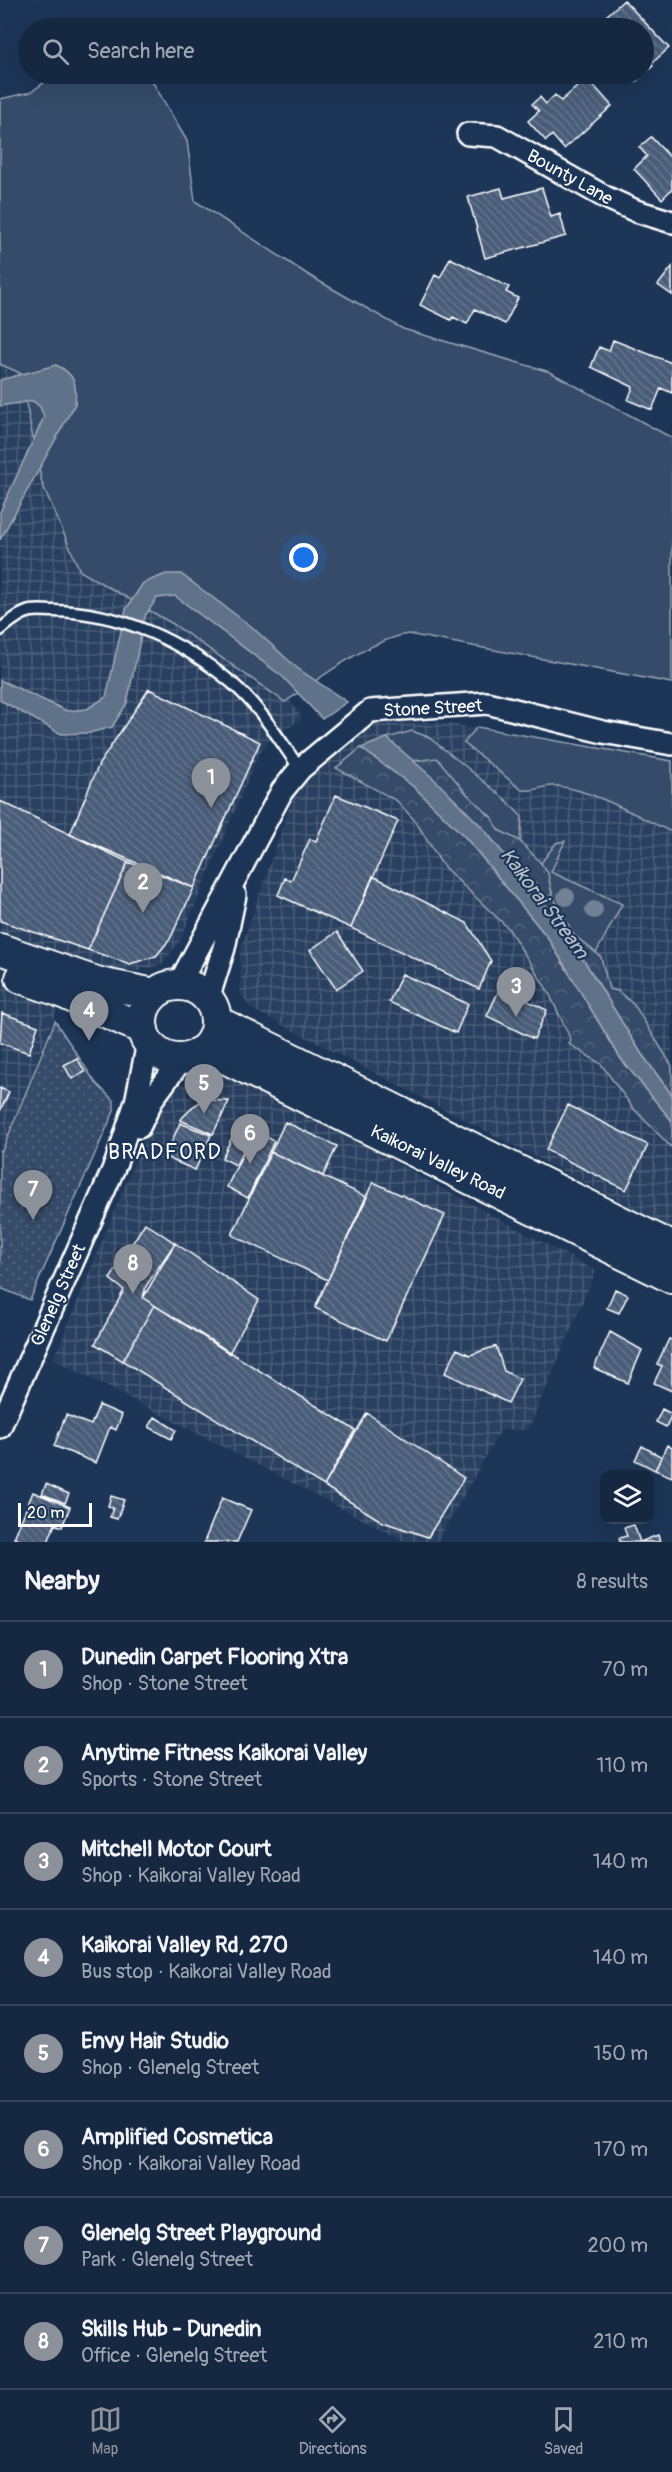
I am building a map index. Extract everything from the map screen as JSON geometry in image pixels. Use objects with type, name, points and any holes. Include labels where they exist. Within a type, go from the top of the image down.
[{"type":"main road","name":"Kaikorai Valley Road","points":[[0,949],[99,983],[166,989],[190,986],[212,1010],[672,1247]]},
{"type":"main road","name":"Kaikorai Valley Road","points":[[0,970],[58,991],[146,1036],[163,1055],[223,1057],[672,1278]]},
{"type":"main road","points":[[146,1036],[144,1010],[166,989]]},
{"type":"main road","points":[[192,1055],[214,1032],[212,1010]]},
{"type":"street","name":"Bounty Lane","points":[[468,134],[497,136],[605,197],[636,211],[672,222]]},
{"type":"street","name":"Stone Street","points":[[166,989],[238,877],[282,791],[300,769],[370,711],[487,703],[603,732],[672,744]]},
{"type":"street","name":"Stone Street","points":[[212,1010],[238,877]]},
{"type":"street","name":"Glenelg Street","points":[[0,1427],[116,1163],[136,1102],[146,1036]]},
{"type":"street","name":"Glenelg Street","points":[[116,1163],[137,1131],[153,1098],[192,1055]]},
{"type":"lane","points":[[0,630],[30,611],[67,612],[109,618],[157,634],[198,656],[234,684],[263,715],[300,769]]},
{"type":"shaded area","points":[[0,342],[249,642],[302,718],[269,741],[259,753],[180,941],[162,964],[139,971],[117,972],[0,932]]},
{"type":"shaded area","points":[[56,365],[67,372],[73,380],[76,391],[75,404],[0,540],[0,512],[44,417],[40,407],[33,401],[0,406],[0,380]]},
{"type":"shaded area","points":[[166,574],[181,574],[252,627],[297,668],[347,702],[322,719],[283,677],[175,596],[157,598],[145,616],[127,703],[112,727],[89,733],[61,734],[0,700],[0,680],[67,711],[87,709],[106,697],[126,609],[143,583]]},
{"type":"shaded area","points":[[439,722],[672,764],[672,1228],[250,1008],[241,994],[240,951],[295,791],[368,724]]},
{"type":"shaded area","points":[[387,738],[434,779],[482,827],[564,928],[641,1053],[672,1095],[672,1121],[621,1059],[548,938],[466,838],[414,787],[361,748]]},
{"type":"shaded area","points":[[0,978],[60,1002],[2,1151],[0,1150]]},
{"type":"shaded area","points":[[223,1075],[331,1128],[596,1271],[528,1430],[501,1430],[437,1542],[406,1542],[54,1359],[156,1110],[173,1091],[198,1076]]},
{"type":"green space","points":[[42,84],[154,84],[187,141],[195,201],[310,276],[403,329],[550,372],[672,438],[672,683],[408,634],[376,644],[328,672],[285,702],[173,624],[80,571],[42,483],[20,373],[0,364],[0,99],[31,92]]},
{"type":"green space","points":[[477,727],[672,761],[672,832],[588,793],[554,786],[522,790],[464,743]]},
{"type":"green space","points":[[412,731],[428,737],[506,800],[522,817],[520,841],[498,830],[492,818],[467,794],[418,759],[413,761],[387,738]]},
{"type":"green space","points":[[361,748],[414,787],[466,838],[548,938],[621,1059],[672,1121],[672,1148],[633,1108],[601,1064],[569,1044],[571,1040],[548,991],[508,928],[443,866],[416,822],[397,801],[336,768]]},
{"type":"green space","points":[[437,758],[467,794],[492,818],[498,830],[520,841],[548,873],[552,895],[574,935],[601,957],[609,989],[618,991],[635,1006],[672,1066],[672,1095],[641,1053],[564,928],[482,827],[413,761]]},
{"type":"green space","points":[[565,841],[551,872],[622,904],[596,953],[574,935],[563,919],[541,863],[556,843]]},
{"type":"green space","points":[[55,1021],[95,1082],[114,1101],[114,1111],[30,1300],[0,1288],[0,1150],[2,1151]]},
{"type":"building","points":[[624,0],[641,18],[608,18],[606,16]]},
{"type":"building","points":[[654,32],[669,48],[654,61]]},
{"type":"building","points":[[580,84],[592,84],[612,106],[564,149],[552,135],[546,141],[528,121],[539,111],[532,104],[540,97],[546,104],[555,95],[561,101]]},
{"type":"building","points":[[651,137],[672,159],[672,189],[662,199],[634,169],[647,156],[639,147]]},
{"type":"building","points":[[501,188],[504,198],[542,188],[551,217],[560,214],[566,236],[485,258],[468,197]]},
{"type":"building","points":[[450,258],[509,287],[506,292],[518,298],[505,324],[475,309],[467,324],[453,317],[451,320],[420,305],[435,275],[440,278]]},
{"type":"building","points":[[672,267],[672,295],[658,285]]},
{"type":"building","points":[[613,340],[672,363],[672,393],[661,388],[652,410],[628,400],[633,387],[591,367],[599,347],[609,351]]},
{"type":"building","points":[[149,689],[260,742],[194,888],[70,834],[99,764]]},
{"type":"building","points":[[336,795],[398,821],[351,928],[278,895],[285,878],[291,881],[310,839],[316,841]]},
{"type":"building","points":[[0,801],[128,862],[88,950],[0,921]]},
{"type":"building","points":[[128,862],[194,888],[170,939],[156,956],[130,964],[88,950]]},
{"type":"building","points":[[373,876],[467,923],[491,961],[479,989],[351,928]]},
{"type":"building","points":[[337,932],[363,971],[336,989],[310,950]]},
{"type":"building","points":[[402,974],[468,1004],[456,1033],[389,1002]]},
{"type":"building","points":[[500,988],[547,1010],[534,1039],[487,1016]]},
{"type":"building","points":[[2,1013],[38,1026],[29,1053],[0,1043]]},
{"type":"building","points":[[77,1058],[85,1072],[72,1079],[64,1065]]},
{"type":"building","points":[[0,1088],[9,1092],[0,1111]]},
{"type":"building","points":[[204,1100],[229,1101],[213,1134],[180,1120],[195,1105]]},
{"type":"building","points":[[568,1105],[648,1145],[626,1190],[546,1150]]},
{"type":"building","points":[[285,1122],[337,1146],[323,1176],[271,1152]]},
{"type":"building","points":[[180,1123],[211,1135],[195,1170],[165,1157]]},
{"type":"building","points":[[238,1125],[253,1131],[236,1165],[222,1158]]},
{"type":"building","points":[[254,1130],[274,1141],[248,1198],[227,1187]]},
{"type":"building","points":[[271,1152],[367,1197],[328,1280],[232,1235]]},
{"type":"building","points":[[373,1182],[445,1215],[386,1341],[315,1308]]},
{"type":"building","points":[[145,1223],[175,1243],[146,1286],[143,1298],[154,1305],[123,1361],[95,1344],[124,1290],[110,1279]]},
{"type":"building","points":[[175,1243],[259,1300],[229,1353],[143,1298]]},
{"type":"building","points":[[615,1289],[628,1295],[619,1313],[607,1308]]},
{"type":"building","points":[[154,1305],[355,1430],[324,1486],[123,1361]]},
{"type":"building","points":[[610,1332],[642,1350],[628,1383],[594,1368]]},
{"type":"building","points":[[669,1339],[672,1340],[672,1391],[654,1383],[662,1366],[657,1364]]},
{"type":"building","points":[[496,1346],[504,1371],[520,1379],[508,1403],[445,1373],[457,1349],[470,1355]]},
{"type":"building","points":[[99,1405],[122,1415],[116,1430],[110,1427],[96,1463],[54,1446],[66,1415],[91,1425]]},
{"type":"building","points":[[662,1409],[672,1414],[666,1427],[656,1422]]},
{"type":"building","points":[[367,1413],[464,1478],[428,1537],[383,1522],[324,1486]]},
{"type":"building","points":[[155,1417],[176,1430],[171,1439],[149,1427]]},
{"type":"building","points":[[667,1445],[672,1448],[672,1477],[655,1470]]},
{"type":"building","points":[[642,1446],[662,1457],[655,1470],[635,1460]]},
{"type":"building","points":[[46,1484],[69,1494],[65,1503],[42,1494]]},
{"type":"building","points":[[33,1492],[70,1507],[62,1527],[55,1524],[48,1542],[25,1542],[14,1538]]},
{"type":"building","points":[[111,1496],[124,1500],[117,1519],[110,1517],[113,1508],[108,1506]]},
{"type":"building","points":[[222,1498],[251,1510],[237,1542],[204,1542]]},
{"type":"building","points":[[634,1525],[640,1542],[620,1542],[619,1538],[627,1536],[624,1528]]},
{"type":"building","points":[[658,1535],[660,1542],[640,1542]]},
{"type":"place","name":"Dunedin Carpet Flooring Xtra","points":[[211,808]]},
{"type":"place","name":"Anytime Fitness Kaikorai Valley","points":[[143,913]]},
{"type":"place","name":"Mitchell Motor Court","points":[[516,1017]]},
{"type":"place","name":"Kaikorai Valley Rd, 270","points":[[89,1041]]},
{"type":"place","name":"Envy Hair Studio","points":[[204,1114]]},
{"type":"place","name":"Amplified Cosmetica","points":[[250,1164]]},
{"type":"place","name":"Glenelg Street Playground","points":[[33,1220]]},
{"type":"place","name":"Skills Hub - Dunedin","points":[[133,1294]]},
{"type":"district","name":"BRADFORD","points":[[165,1152]]},
{"type":"water label","name":"Kaikorai Stream","points":[[545,903]]}]
